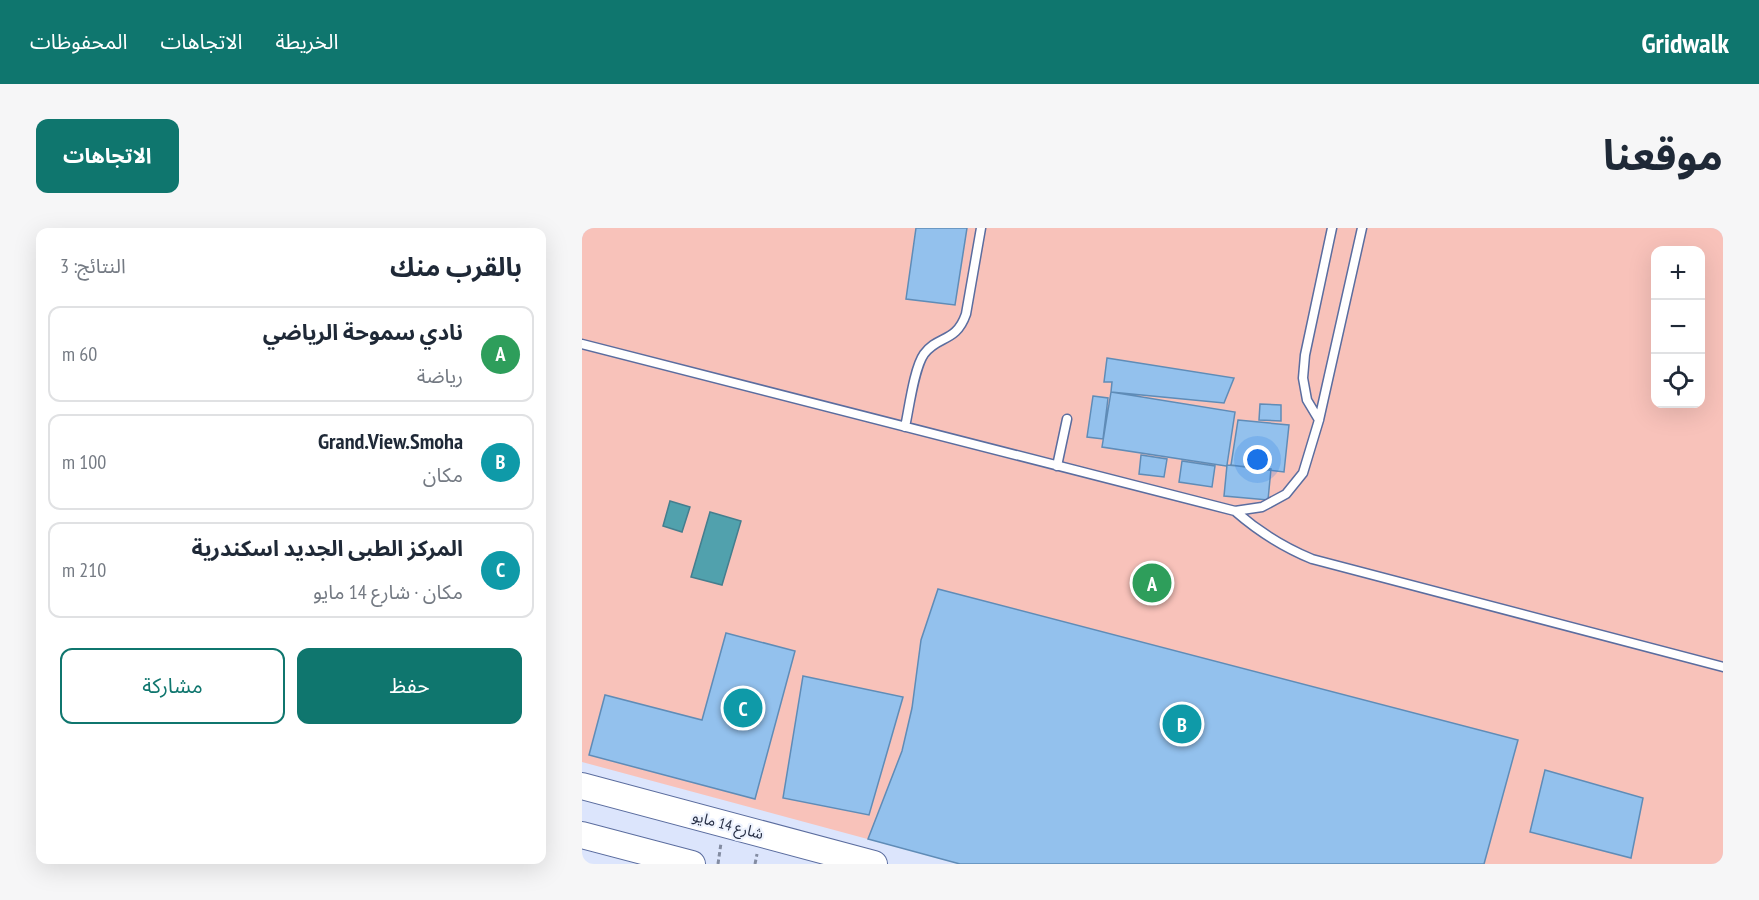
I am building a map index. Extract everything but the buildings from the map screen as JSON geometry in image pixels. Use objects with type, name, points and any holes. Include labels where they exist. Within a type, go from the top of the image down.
[{"type":"main road","name":"شارع 14 مايو","points":[[582,786],[874,864]]},
{"type":"main road","points":[[582,835],[692,864]]},
{"type":"lane","points":[[905,427],[918,366],[923,355],[932,346],[954,335],[962,325],[966,314],[981,228]]},
{"type":"lane","points":[[1318,420],[1307,400],[1303,378],[1305,355],[1332,228]]},
{"type":"lane","points":[[582,344],[1235,511],[1262,507],[1286,494],[1303,472],[1318,420],[1363,229]]},
{"type":"lane","points":[[1057,466],[1067,419]]},
{"type":"lane","points":[[1235,511],[1258,531],[1285,548],[1312,559],[1723,667]]},
{"type":"shaded area","points":[[582,228],[1723,228],[1723,864],[960,864],[582,762]]},
{"type":"shaded area","points":[[670,501],[690,507],[682,532],[663,526]]},
{"type":"shaded area","points":[[710,512],[741,521],[722,585],[691,577]]},
{"type":"place","name":"نادي سموحة الرياضي","points":[[1152,583]]},
{"type":"place","name":"المركز الطبى الجديد اسكندرية","points":[[743,708]]},
{"type":"place","name":"Grand.View.Smoha","points":[[1182,724]]}]
